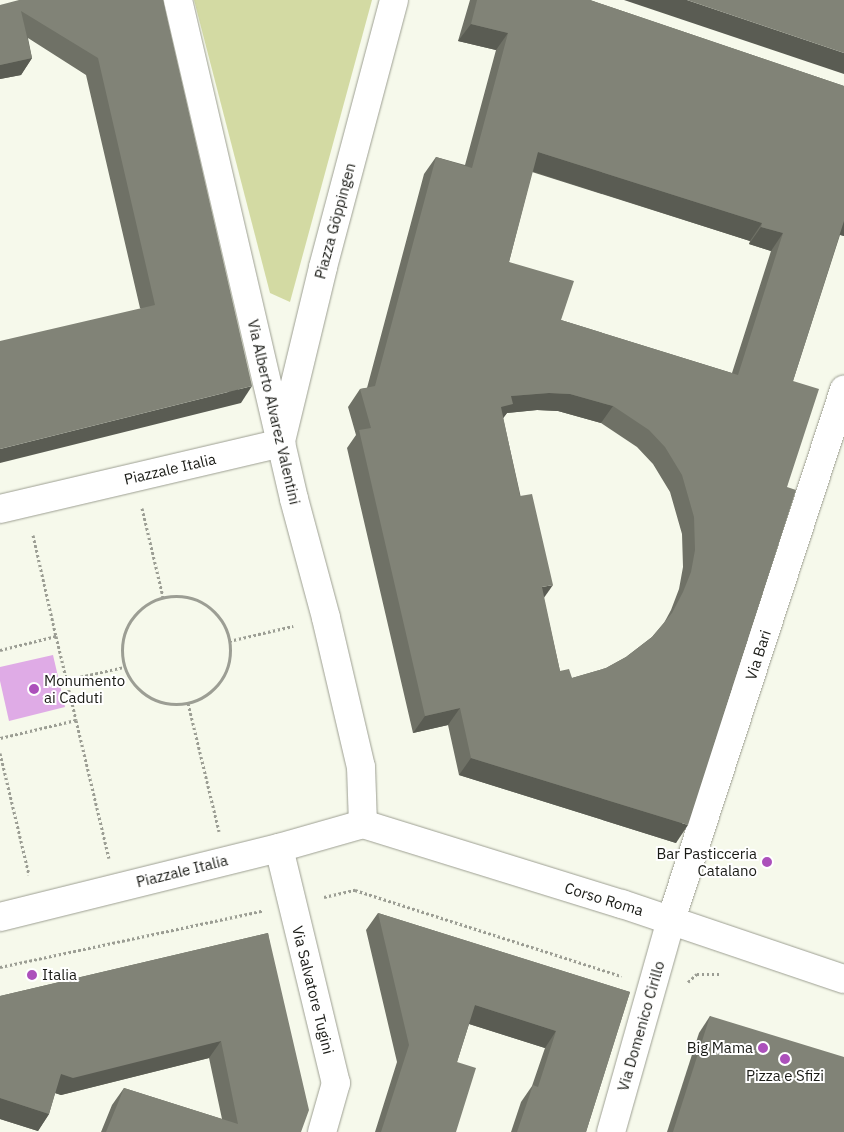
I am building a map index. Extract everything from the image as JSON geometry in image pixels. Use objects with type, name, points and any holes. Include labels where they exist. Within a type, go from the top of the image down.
[{"type":"street","name":"Via Alberto Alvarez Valentini","points":[[178,0],[281,444],[326,618],[361,767],[363,824]]},
{"type":"street","name":"Piazza Göppingen","points":[[281,444],[323,267],[394,0]]},
{"type":"street","name":"Via Bari","points":[[672,920],[844,390]]},
{"type":"street","name":"Piazzale Italia","points":[[12,506],[281,444]]},
{"type":"street","name":"Piazzale Italia","points":[[0,917],[279,848],[363,824]]},
{"type":"street","name":"Corso Roma","points":[[363,824],[672,920],[844,979]]},
{"type":"street","name":"Via Salvatore Tugini","points":[[279,848],[336,1083],[322,1132]]},
{"type":"street","name":"Via Domenico Cirillo","points":[[611,1132],[672,920]]},
{"type":"path","points":[[134,478],[163,598]]},
{"type":"path","points":[[12,506],[56,636],[116,888]]},
{"type":"path","points":[[179,596],[191,598],[212,609],[226,628],[229,641],[229,664],[219,684],[205,696],[188,703],[172,705],[152,699],[137,688],[124,667],[122,648],[126,631],[140,610],[163,598],[179,596]]},
{"type":"path","points":[[229,641],[326,618]]},
{"type":"path","points":[[0,650],[56,636]]},
{"type":"path","points":[[66,680],[124,667]]},
{"type":"path","points":[[188,703],[226,860]]},
{"type":"path","points":[[0,738],[76,720]]},
{"type":"path","points":[[0,752],[37,908]]},
{"type":"path","points":[[0,967],[355,890],[675,994],[697,974],[731,976]]},
{"type":"green space","points":[[194,0],[372,0],[290,302],[270,293]]},
{"type":"shaded area","points":[[53,655],[65,707],[9,721],[0,681],[0,667]]},
{"type":"building","points":[[19,0],[163,0],[252,386],[0,449],[0,341],[155,305],[98,58],[21,11],[32,58],[0,65],[0,5]]},
{"type":"building","points":[[477,0],[590,0],[844,86],[844,221],[793,381],[819,389],[787,487],[796,490],[688,825],[471,758],[460,708],[425,716],[359,430],[371,428],[360,389],[375,386],[436,157],[472,168],[508,33],[471,24]],"holes":[[[538,152],[762,223],[761,227],[783,233],[738,375],[561,320],[574,281],[509,262]],[[549,393],[570,394],[613,406],[649,430],[665,447],[682,475],[694,517],[695,550],[691,572],[672,613],[652,637],[626,657],[606,668],[572,678],[569,669],[560,671],[542,587],[553,585],[532,494],[520,496],[501,407],[513,404],[511,396]]]},
{"type":"building","points":[[687,0],[844,0],[844,53]]},
{"type":"building","points":[[378,913],[630,992],[586,1132],[517,1132],[533,1085],[538,1087],[556,1031],[475,1005],[457,1062],[476,1068],[456,1132],[381,1132],[409,1045]]},
{"type":"building","points":[[268,933],[309,1110],[301,1132],[106,1132],[124,1088],[238,1124],[221,1041],[73,1078],[61,1074],[49,1114],[0,1098],[0,996]]},
{"type":"building","points":[[710,1016],[844,1057],[844,1132],[673,1132]]},
{"type":"place","name":"Monumento ai Caduti","points":[[34,689]]},
{"type":"place","name":"Bar Pasticceria Catalano","points":[[767,862]]},
{"type":"place","name":"Italia","points":[[32,975]]},
{"type":"place","name":"Big Mama","points":[[763,1048]]},
{"type":"place","name":"Pizza e Sfizi","points":[[785,1059]]}]
